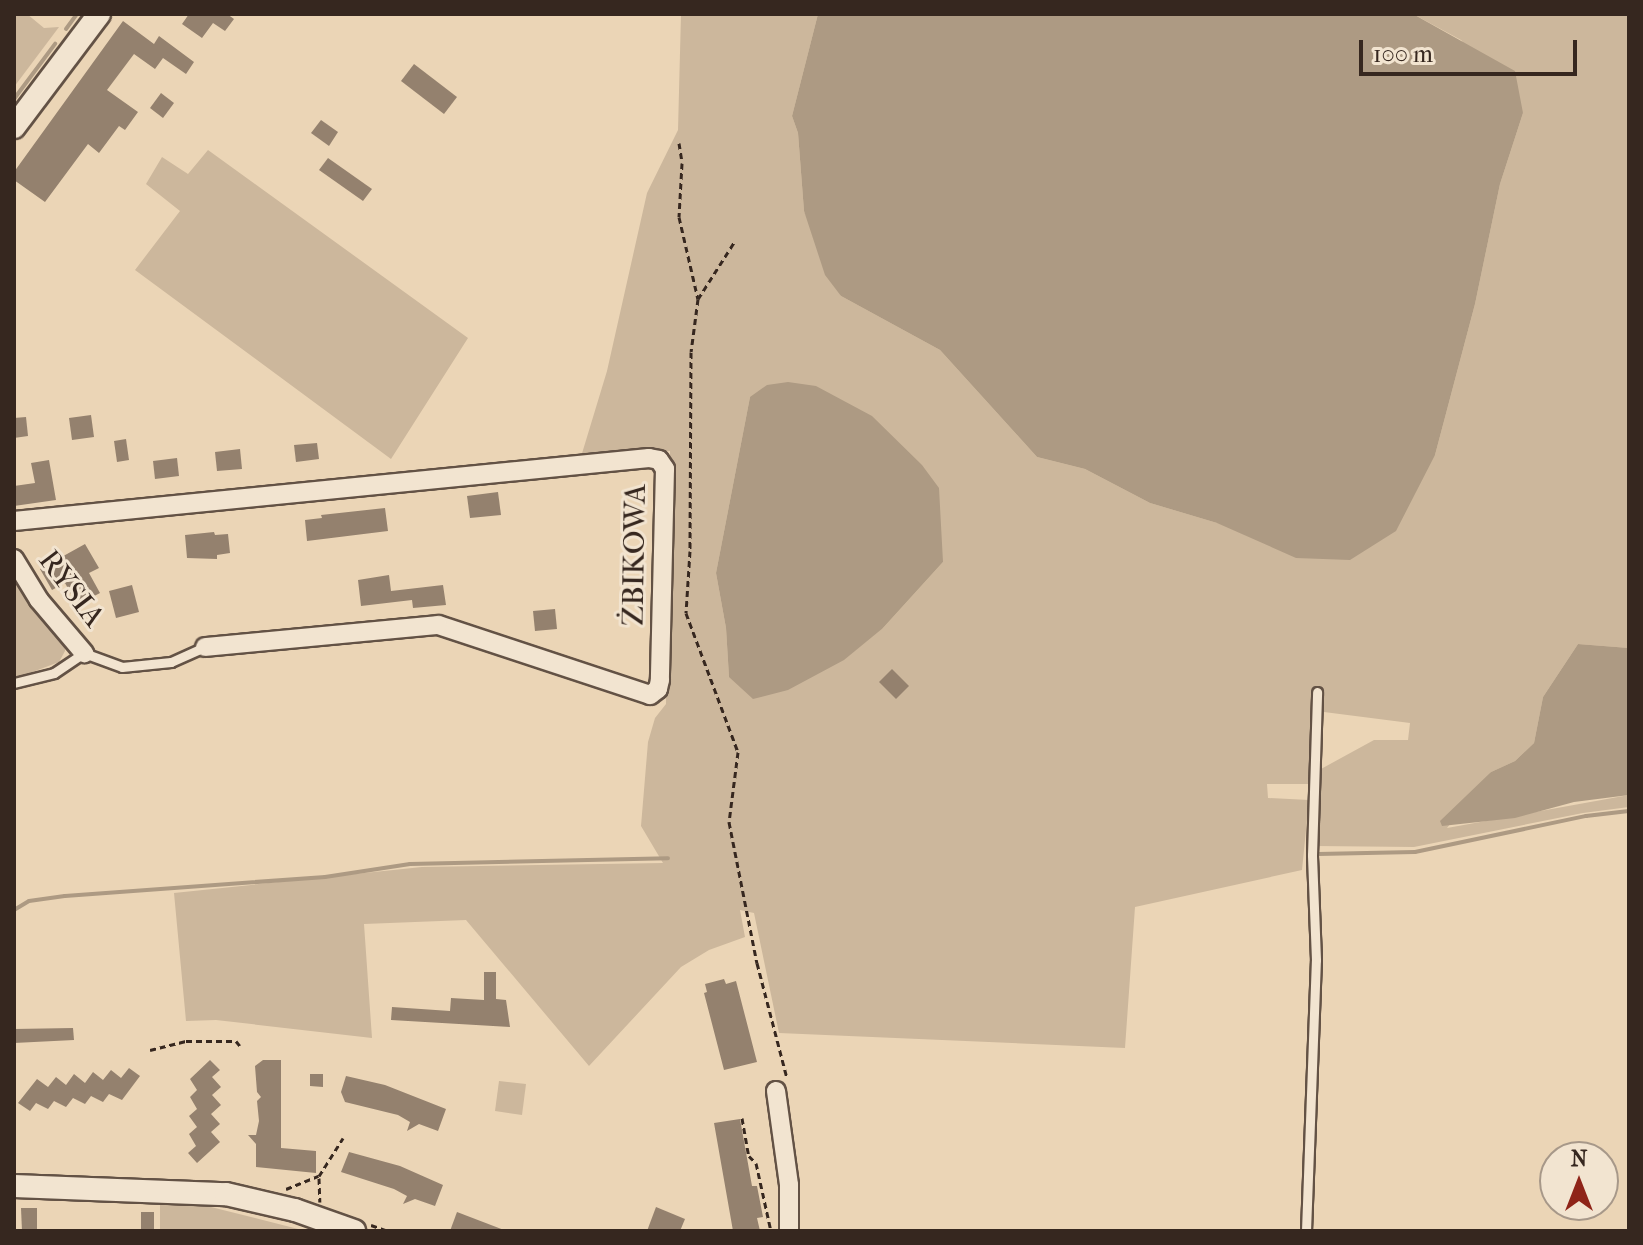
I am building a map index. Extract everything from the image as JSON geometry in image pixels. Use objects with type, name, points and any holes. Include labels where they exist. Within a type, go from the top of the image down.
[{"type":"street","points":[[14,127],[99,14]]},
{"type":"street","name":"ŻBIKOWA","points":[[14,521],[649,458],[659,460],[665,469],[660,680],[658,689],[650,695],[438,625],[205,647]]},
{"type":"street","name":"RYSIA","points":[[14,559],[39,600],[84,653]]},
{"type":"street","points":[[776,1091],[789,1185],[789,1231]]},
{"type":"street","points":[[14,1186],[226,1194],[284,1207],[354,1231]]},
{"type":"lane","points":[[14,683],[54,673],[84,653],[122,667],[171,662],[205,647]]},
{"type":"lane","points":[[1306,1231],[1316,960],[1312,855],[1317,692]]},
{"type":"path","points":[[679,143],[682,163],[679,217],[698,299],[691,352],[690,551],[686,613],[738,752],[729,822],[757,963],[790,1090],[779,1116]]},
{"type":"path","points":[[698,299],[735,241]]},
{"type":"path","points":[[150,1050],[186,1041],[236,1041],[240,1046]]},
{"type":"path","points":[[742,1118],[771,1231]]},
{"type":"path","points":[[321,1206],[319,1176],[343,1138]]},
{"type":"path","points":[[275,1193],[319,1176]]},
{"type":"shaded area","points":[[14,14],[27,14],[44,28],[59,27],[14,87]]},
{"type":"shaded area","points":[[681,14],[818,14],[792,116],[798,133],[804,211],[841,296],[940,350],[1037,457],[1085,469],[1150,503],[1217,523],[1435,455],[1475,304],[1500,184],[1523,113],[1461,40],[1413,14],[1629,14],[1629,648],[1578,644],[1543,697],[1534,743],[1515,761],[1491,772],[1447,828],[1629,795],[1629,807],[1583,813],[1414,847],[1316,846],[1321,769],[1374,740],[1408,740],[1410,723],[1324,712],[1324,689],[1313,688],[1309,784],[1267,784],[1268,798],[1309,800],[1302,870],[1135,907],[1125,1048],[779,1033],[754,913],[740,910],[745,937],[709,950],[681,967],[589,1066],[466,920],[364,924],[372,1038],[216,1020],[186,1021],[174,893],[422,867],[663,863],[641,826],[648,742],[655,718],[666,704],[670,451],[580,460],[607,371],[647,193],[678,130]],"holes":[[[750,397],[943,562],[883,628],[729,677],[726,628],[716,573]]]},
{"type":"shaded area","points":[[818,14],[1413,14],[1515,71],[1523,113],[1500,184],[1475,304],[1435,455],[1396,531],[1350,560],[1296,558],[1217,523],[1150,503],[1085,469],[1037,457],[940,350],[841,296],[825,275],[804,211],[798,133],[792,116]]},
{"type":"shaded area","points":[[208,150],[468,338],[391,459],[135,270],[180,211],[146,184],[162,157],[188,174]]},
{"type":"shaded area","points":[[788,382],[816,386],[872,416],[922,465],[939,488],[943,562],[883,628],[844,660],[788,690],[753,699],[729,677],[726,628],[716,573],[750,397],[767,385]]},
{"type":"shaded area","points":[[14,571],[65,636],[65,651],[59,662],[14,679]]},
{"type":"shaded area","points":[[1578,644],[1629,648],[1629,795],[1574,802],[1515,818],[1442,826],[1440,821],[1491,772],[1515,761],[1534,743],[1543,697]]},
{"type":"shaded area","points":[[499,1081],[526,1084],[522,1115],[495,1111]]},
{"type":"shaded area","points":[[160,1202],[211,1207],[306,1231],[160,1231]]},
{"type":"building","points":[[189,14],[227,14],[234,19],[225,31],[213,23],[202,38],[182,24]]},
{"type":"building","points":[[123,21],[154,44],[159,36],[194,62],[186,74],[163,58],[155,69],[134,54],[107,90],[138,112],[125,130],[119,126],[99,153],[88,144],[45,202],[14,180],[14,172]]},
{"type":"building","points":[[414,64],[457,97],[444,114],[401,81]]},
{"type":"building","points":[[161,93],[174,103],[163,118],[150,108]]},
{"type":"building","points":[[321,120],[338,132],[329,146],[311,133]]},
{"type":"building","points":[[328,158],[372,189],[363,201],[319,170]]},
{"type":"building","points":[[91,415],[94,437],[72,440],[69,418]]},
{"type":"building","points":[[26,417],[28,436],[14,438],[14,418]]},
{"type":"building","points":[[126,439],[129,460],[117,462],[114,441]]},
{"type":"building","points":[[317,443],[319,459],[296,462],[294,445]]},
{"type":"building","points":[[240,449],[242,469],[217,471],[215,452]]},
{"type":"building","points":[[177,458],[179,476],[155,479],[153,461]]},
{"type":"building","points":[[49,460],[56,500],[14,506],[14,486],[35,483],[31,463]]},
{"type":"building","points":[[498,492],[501,515],[470,518],[467,496]]},
{"type":"building","points":[[385,508],[388,531],[307,541],[305,520],[322,518],[321,515]]},
{"type":"building","points":[[214,532],[215,535],[228,534],[230,553],[217,555],[217,559],[187,558],[185,535]]},
{"type":"building","points":[[85,544],[99,568],[89,573],[100,593],[77,605],[65,583],[52,590],[40,569]]},
{"type":"building","points":[[389,575],[391,591],[443,585],[446,605],[413,608],[412,600],[361,606],[358,580]]},
{"type":"building","points":[[132,585],[139,612],[116,618],[109,591]]},
{"type":"building","points":[[555,609],[557,629],[535,631],[533,611]]},
{"type":"building","points":[[892,669],[909,686],[896,699],[879,682]]},
{"type":"building","points":[[484,972],[496,972],[496,999],[506,1000],[510,1027],[391,1020],[392,1007],[450,1011],[451,998],[484,1000]]},
{"type":"building","points":[[724,979],[726,984],[736,981],[757,1062],[724,1070],[704,993],[707,992],[705,984]]},
{"type":"building","points":[[73,1028],[74,1040],[14,1043],[14,1029]]},
{"type":"building","points":[[210,1060],[220,1070],[212,1077],[221,1087],[212,1095],[221,1105],[211,1114],[220,1124],[211,1132],[220,1142],[197,1163],[188,1153],[196,1146],[189,1134],[197,1127],[189,1116],[197,1109],[190,1097],[197,1090],[190,1079]]},
{"type":"building","points":[[263,1060],[281,1060],[281,1148],[316,1151],[316,1173],[256,1167],[256,1144],[248,1135],[256,1135],[259,1121],[257,1101],[261,1097],[257,1092],[255,1066]]},
{"type":"building","points":[[129,1068],[140,1076],[122,1100],[109,1094],[103,1102],[91,1096],[85,1104],[73,1098],[66,1107],[54,1101],[48,1109],[36,1103],[30,1111],[18,1103],[37,1079],[48,1087],[56,1077],[66,1085],[74,1074],[85,1083],[93,1072],[103,1080],[111,1070],[121,1078]]},
{"type":"building","points":[[310,1074],[323,1074],[323,1087],[310,1086]]},
{"type":"building","points":[[346,1076],[385,1085],[446,1109],[438,1131],[419,1124],[407,1131],[410,1122],[398,1115],[345,1102],[341,1092]]},
{"type":"building","points":[[740,1119],[752,1186],[757,1186],[763,1217],[757,1218],[760,1231],[733,1231],[714,1123]]},
{"type":"building","points":[[349,1152],[400,1166],[443,1185],[435,1206],[415,1199],[403,1204],[407,1196],[394,1189],[341,1172]]},
{"type":"building","points":[[656,1207],[685,1219],[680,1231],[647,1231]]},
{"type":"building","points":[[21,1208],[37,1208],[37,1231],[22,1231]]},
{"type":"building","points":[[141,1212],[154,1212],[154,1231],[141,1231]]},
{"type":"building","points":[[457,1212],[504,1230],[504,1231],[450,1231]]},
{"type":"waterway","points":[[66,29],[77,14]]},
{"type":"waterway","points":[[14,99],[55,44]]},
{"type":"waterway","points":[[1318,854],[1415,852],[1586,816],[1629,811]]},
{"type":"waterway","points":[[14,910],[29,901],[65,896],[325,877],[410,864],[668,858]]}]
